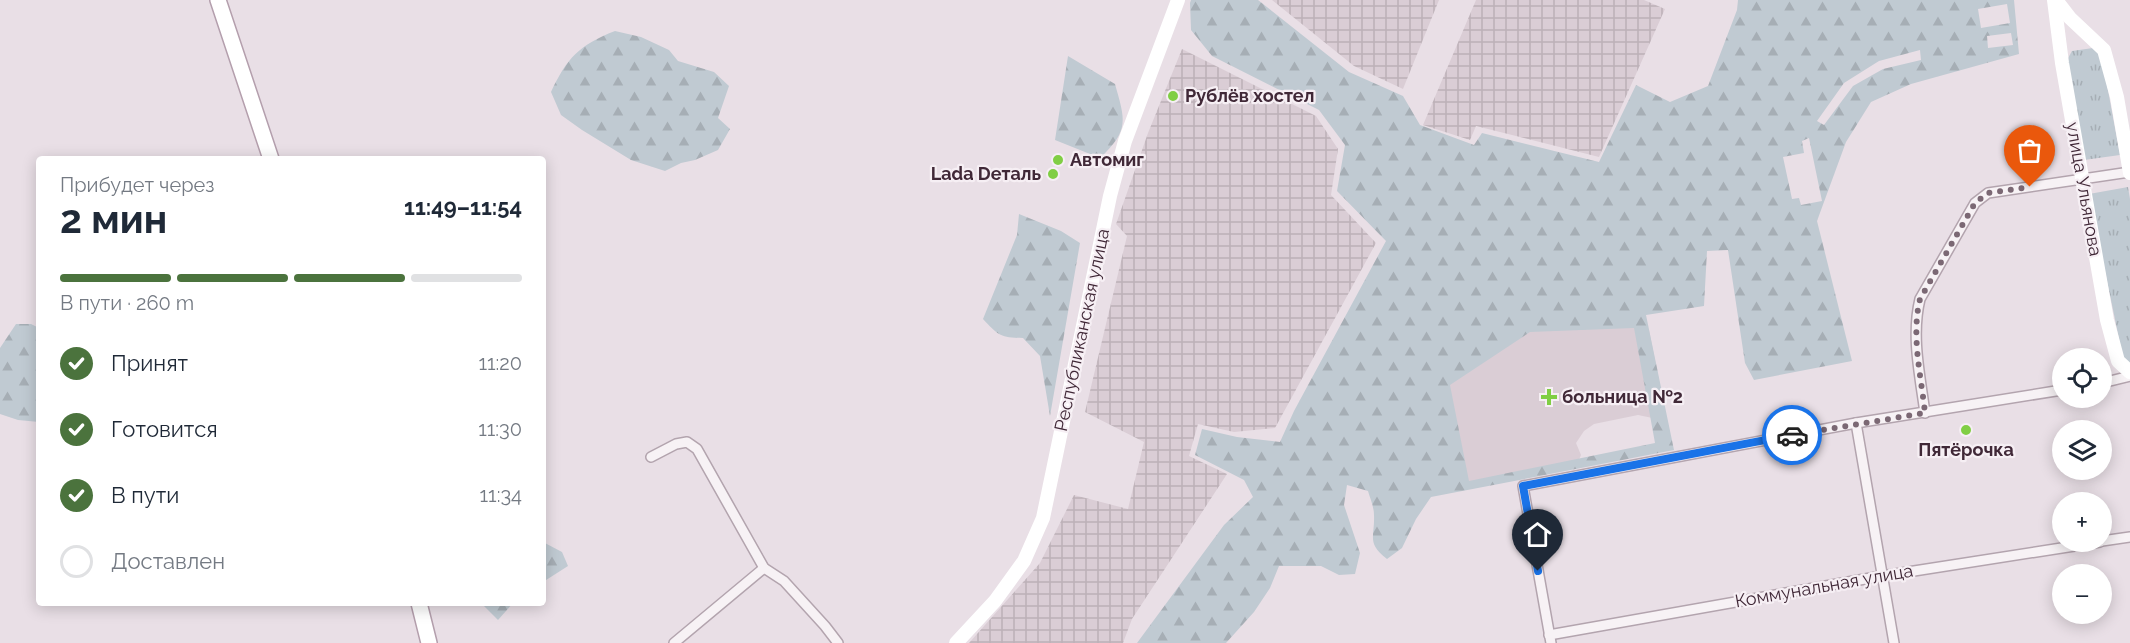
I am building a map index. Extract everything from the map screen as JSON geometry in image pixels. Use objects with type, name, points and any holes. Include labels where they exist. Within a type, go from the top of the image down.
[{"type":"main road","points":[[218,0],[271,156]]},
{"type":"main road","points":[[420,606],[429,643]]},
{"type":"street","name":"Республиканская улица","points":[[956,643],[995,600],[1024,561],[1043,518],[1110,196],[1125,141],[1178,0]]},
{"type":"street","name":"улица Ульянова","points":[[2055,0],[2070,18],[2104,50],[2117,98],[2130,172]]},
{"type":"street","name":"улица Ульянова","points":[[2055,0],[2062,63],[2107,320],[2118,361],[2130,374]]},
{"type":"street","points":[[1925,413],[1916,338],[1918,307],[1920,299],[1975,203],[1988,193],[2130,172]]},
{"type":"street","points":[[2112,380],[2130,374]]},
{"type":"street","points":[[1550,639],[1523,486],[1856,423],[2052,392]]},
{"type":"street","points":[[1856,423],[1894,643]]},
{"type":"street","points":[[651,457],[676,444],[687,442],[697,449],[764,568],[784,580],[838,643]]},
{"type":"street","name":"Коммунальная улица","points":[[2112,539],[2130,537]]},
{"type":"street","name":"Коммунальная улица","points":[[1550,639],[1882,576],[2052,549]]},
{"type":"street","points":[[674,643],[764,568]]},
{"type":"shaded area","points":[[1272,0],[1439,0],[1403,89],[1354,66]]},
{"type":"shaded area","points":[[1476,0],[1644,0],[1665,9],[1599,157],[1476,126],[1470,140],[1423,125]]},
{"type":"shaded area","points":[[1182,49],[1316,116],[1338,149],[1331,195],[1376,243],[1275,428],[1234,432],[1198,424],[1189,456],[1227,474],[1132,619],[1123,643],[969,643],[1040,563],[1074,495],[1128,509],[1144,442],[1085,412],[1127,236],[1116,224],[1148,133]]},
{"type":"shaded area","name":"больница №2","points":[[1545,306],[1649,330],[1667,421],[1638,415],[1594,424],[1584,431],[1576,443],[1581,455],[1577,464],[1451,485],[1447,378]]},
{"type":"green space","points":[[1191,0],[1258,0],[1349,72],[1403,96],[1420,125],[1474,145],[1482,133],[1599,162],[1636,85],[1670,102],[1708,86],[1737,10],[1738,0],[2014,0],[2019,54],[1911,84],[1871,102],[1846,142],[1817,221],[1852,361],[1754,380],[1745,363],[1728,250],[1707,251],[1704,306],[1646,315],[1674,450],[1431,497],[1416,519],[1402,548],[1387,559],[1374,544],[1374,512],[1368,491],[1347,485],[1344,505],[1360,553],[1355,574],[1339,575],[1321,566],[1279,566],[1270,588],[1254,612],[1226,643],[1137,643],[1224,525],[1253,497],[1244,480],[1195,455],[1202,429],[1237,437],[1280,442],[1294,411],[1386,241],[1337,191],[1345,145],[1319,110],[1212,56],[1191,30]],"holes":[[[2007,4],[2010,23],[1981,28],[1978,9]],[[2011,33],[2013,45],[1988,48],[1987,36]],[[1920,50],[1921,60],[1883,69],[1853,86],[1824,125],[1817,121],[1844,83],[1879,61]],[[1809,138],[1822,201],[1801,205],[1799,198],[1792,199],[1783,157],[1804,153],[1802,141]],[[1634,328],[1655,443],[1469,481],[1450,385],[1530,332]]]},
{"type":"green space","points":[[615,31],[641,37],[669,50],[678,61],[714,72],[729,86],[718,118],[730,129],[718,150],[665,171],[631,160],[561,115],[551,92],[563,70],[583,47]]},
{"type":"green space","points":[[2093,48],[2102,58],[2120,155],[2084,160],[2067,60],[2072,51]]},
{"type":"green space","points":[[1068,56],[1115,84],[1123,116],[1121,132],[1100,158],[1055,140]]},
{"type":"green space","points":[[2128,187],[2130,199],[2130,365],[2123,358],[2089,194]]},
{"type":"green space","points":[[1019,214],[1061,231],[1080,243],[1050,416],[1040,356],[1023,338],[1000,335],[983,319],[1017,235]]},
{"type":"green space","points":[[16,324],[31,324],[36,326],[36,422],[18,420],[0,414],[0,348]]},
{"type":"green space","points":[[546,544],[562,552],[568,566],[546,580]]},
{"type":"green space","points":[[484,606],[510,606],[498,620]]},
{"type":"way so far","points":[[1792,435],[1925,413],[1916,338],[1916,315],[1920,299],[1975,203],[1988,193],[2030,187]]},
{"type":"place","name":"Рублёв хостел","points":[[1173,96]]},
{"type":"place","name":"Автомиг","points":[[1058,160]]},
{"type":"place","name":"Lada Dеталь","points":[[1053,174]]},
{"type":"place","name":"больница №2","points":[[1549,397]]},
{"type":"place","name":"Пятёрочка","points":[[1966,430]]},
{"type":"route","points":[[1538,571],[1523,486],[1792,435]]}]
